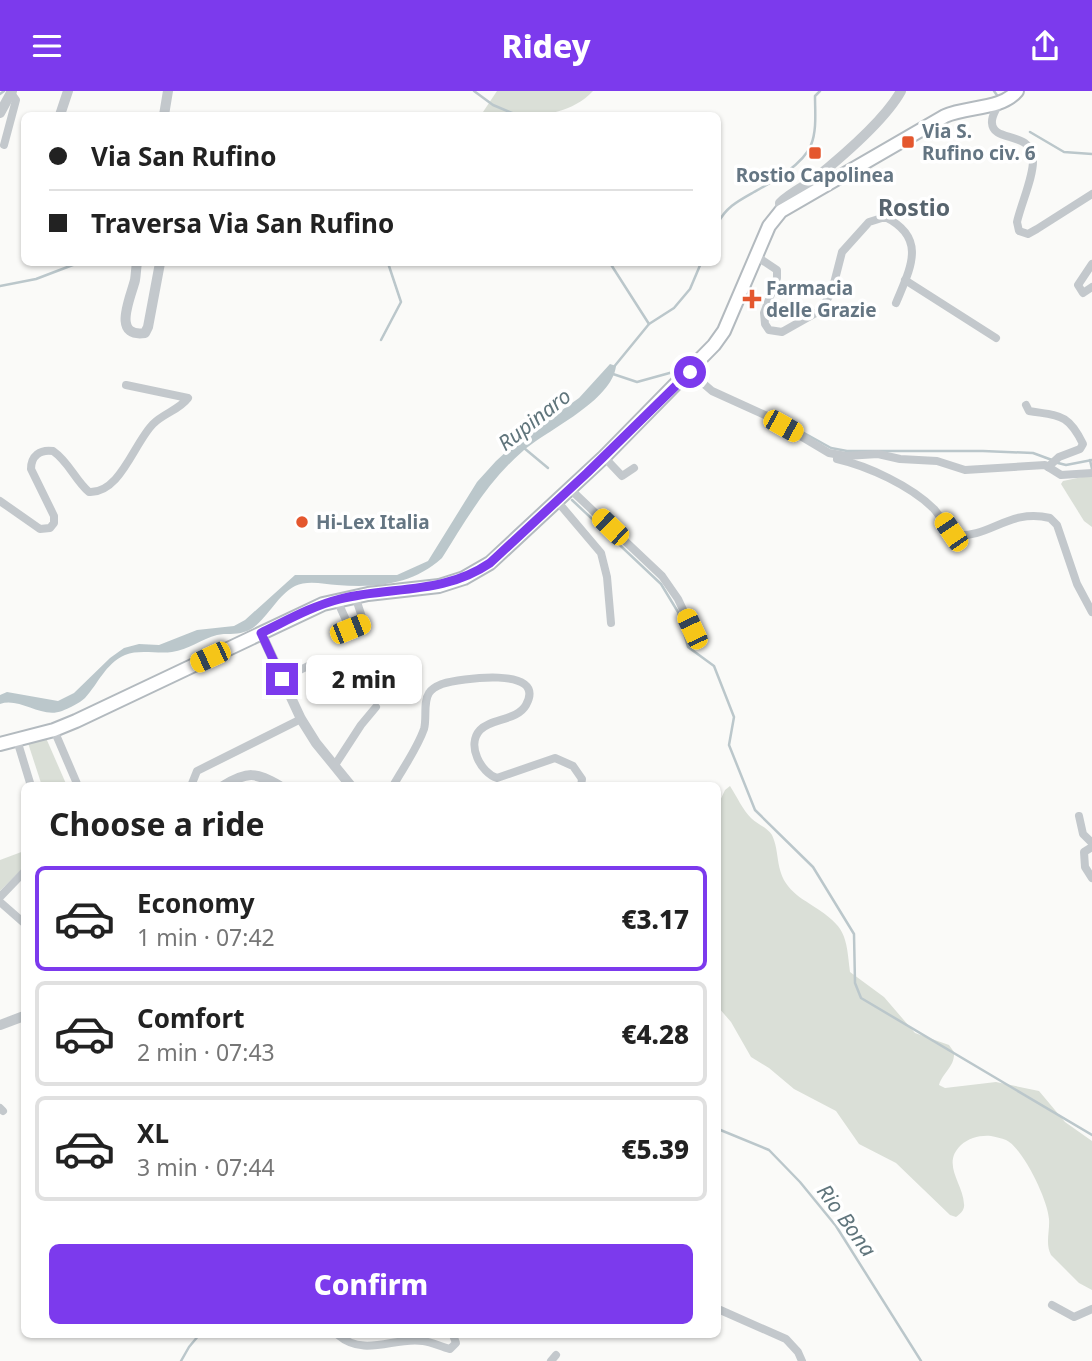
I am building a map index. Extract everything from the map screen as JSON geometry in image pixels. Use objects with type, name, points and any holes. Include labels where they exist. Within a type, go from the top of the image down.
[{"type":"main road","points":[[0,744],[54,730],[323,604],[355,596],[439,586],[477,572],[570,489],[690,372],[723,331],[769,226],[781,211],[945,116],[957,110],[1008,100],[1017,91]]},
{"type":"street","points":[[61,112],[68,91]]},
{"type":"street","points":[[164,112],[168,91]]},
{"type":"street","points":[[781,211],[780,203],[852,146],[901,91]]},
{"type":"street","points":[[0,113],[11,92]]},
{"type":"street","points":[[4,145],[16,100],[11,92]]},
{"type":"street","points":[[999,102],[992,122],[993,129],[999,134],[1023,141],[1029,146],[1033,158],[1017,222],[1019,231],[1028,234],[1092,194]]},
{"type":"street","points":[[756,255],[777,270],[777,278],[764,313],[765,324],[769,330],[782,332],[821,310],[832,291],[842,252],[869,222],[885,217],[904,230],[911,242],[910,267],[896,303]]},
{"type":"street","points":[[1092,264],[1078,285],[1083,293],[1092,287]]},
{"type":"street","points":[[137,266],[124,318],[125,325],[137,334],[145,333],[148,327],[159,266]]},
{"type":"street","points":[[905,279],[996,338]]},
{"type":"street","points":[[690,372],[712,391],[766,416],[835,459],[862,465],[906,489],[931,506],[954,535],[973,534],[1025,514],[1050,518],[1056,525],[1077,584],[1092,612]]},
{"type":"street","points":[[0,501],[40,529],[50,529],[54,516],[31,469],[31,463],[37,454],[54,451],[89,492],[103,491],[114,482],[152,425],[168,412],[182,406],[188,398],[126,385]]},
{"type":"street","points":[[1026,405],[1029,411],[1051,413],[1066,420],[1083,444],[1080,449],[1059,457],[1048,467]]},
{"type":"street","points":[[829,453],[846,456],[878,454],[900,459],[937,460],[965,470],[1000,466],[1048,467],[1061,475],[1092,473]]},
{"type":"street","points":[[604,457],[622,476],[634,468]]},
{"type":"street","points":[[570,489],[662,576],[678,599],[692,629]]},
{"type":"street","points":[[557,501],[601,553],[607,577],[611,623]]},
{"type":"street","points":[[337,600],[350,629],[364,624],[355,596]]},
{"type":"street","points":[[261,633],[301,719],[316,743],[348,782]]},
{"type":"street","points":[[282,679],[316,661]]},
{"type":"street","points":[[395,782],[424,730],[427,698],[436,686],[506,677],[520,680],[527,688],[528,697],[521,711],[481,728],[475,736],[474,745],[483,768],[489,775],[497,778],[555,758],[573,766],[582,782]]},
{"type":"street","points":[[335,765],[376,707]]},
{"type":"street","points":[[193,782],[197,771],[301,719]]},
{"type":"street","points":[[54,730],[76,782]]},
{"type":"street","points":[[17,740],[30,782]]},
{"type":"street","points":[[232,782],[252,773],[271,782]]},
{"type":"street","points":[[1079,816],[1083,834],[1092,845],[1084,852],[1085,867],[1092,878]]},
{"type":"street","points":[[0,897],[21,875]]},
{"type":"street","points":[[0,902],[21,920]]},
{"type":"street","points":[[0,1025],[21,1017]]},
{"type":"street","points":[[1052,1305],[1074,1317],[1092,1310]]},
{"type":"street","points":[[721,1310],[786,1339],[802,1361]]},
{"type":"street","points":[[342,1338],[348,1343],[378,1346],[423,1340],[450,1349],[456,1343],[454,1338]]},
{"type":"shaded area","points":[[497,91],[593,91],[582,101],[555,112],[483,112]]},
{"type":"shaded area","points":[[610,364],[616,366],[612,379],[603,391],[577,414],[510,463],[478,501],[442,558],[418,574],[379,585],[300,584],[281,597],[258,624],[244,632],[217,635],[178,651],[136,652],[125,655],[107,669],[85,698],[62,711],[54,713],[15,703],[0,704],[0,695],[7,692],[58,701],[74,693],[124,648],[139,644],[159,645],[197,630],[234,626],[245,620],[295,575],[397,575],[428,561],[477,482],[496,461],[517,442],[579,398]]},
{"type":"shaded area","points":[[1092,477],[1092,527],[1084,521],[1061,484],[1063,481]]},
{"type":"shaded area","points":[[46,738],[65,782],[41,782],[28,743]]},
{"type":"shaded area","points":[[730,786],[748,815],[772,835],[781,873],[788,886],[838,926],[845,940],[850,972],[884,997],[915,1033],[949,1045],[954,1052],[953,1062],[939,1085],[945,1088],[996,1082],[1039,1091],[1065,1122],[1092,1141],[1092,1290],[1079,1283],[1051,1255],[1048,1242],[1048,1210],[1034,1175],[1020,1153],[1006,1140],[991,1136],[979,1137],[964,1143],[955,1152],[953,1166],[964,1206],[956,1217],[950,1215],[896,1163],[859,1144],[836,1111],[794,1089],[751,1057],[731,1022],[721,1010],[721,799]]},
{"type":"shaded area","points":[[21,852],[21,870],[0,891],[0,860]]},
{"type":"waterway","points":[[0,94],[4,91]]},
{"type":"waterway","points":[[474,91],[493,105],[510,112]]},
{"type":"waterway","name":"Rupinaro","points":[[721,219],[733,205],[786,172],[807,152],[814,133],[815,96],[820,91]]},
{"type":"waterway","points":[[994,91],[999,98]]},
{"type":"waterway","points":[[1030,132],[1064,152],[1092,154]]},
{"type":"waterway","points":[[0,286],[36,279],[70,266]]},
{"type":"waterway","points":[[381,340],[401,302],[389,266]]},
{"type":"waterway","points":[[612,266],[649,324]]},
{"type":"waterway","name":"Rupinaro","points":[[613,368],[649,324],[674,308],[690,289],[700,266]]},
{"type":"waterway","points":[[613,374],[637,382],[684,369]]},
{"type":"waterway","points":[[777,418],[831,448],[847,451],[1033,453],[1052,460]]},
{"type":"waterway","points":[[524,448],[548,468]]},
{"type":"waterway","points":[[1090,460],[1092,469]]},
{"type":"waterway","points":[[1058,463],[1066,465],[1092,460]]},
{"type":"waterway","points":[[572,500],[661,584],[678,612],[688,647],[714,666],[734,717],[729,745],[755,810],[813,867],[854,934],[855,983],[861,998],[1092,1135]]},
{"type":"waterway","name":"Rio Bona","points":[[721,1130],[769,1150],[800,1182],[836,1226],[921,1361]]},
{"type":"waterway","points":[[181,1361],[196,1338]]},
{"type":"place","name":"Via S. Rufino civ. 6","points":[[908,142]]},
{"type":"place","name":"Rostio Capolinea","points":[[815,153]]},
{"type":"place","name":"Farmacia delle Grazie","points":[[752,299]]},
{"type":"place","name":"Hi-Lex Italia","points":[[302,522]]},
{"type":"district","name":"Rostio","points":[[914,207]]},
{"type":"route","points":[[282,679],[261,633],[323,604],[368,594],[439,586],[477,572],[587,473],[690,372]]}]
